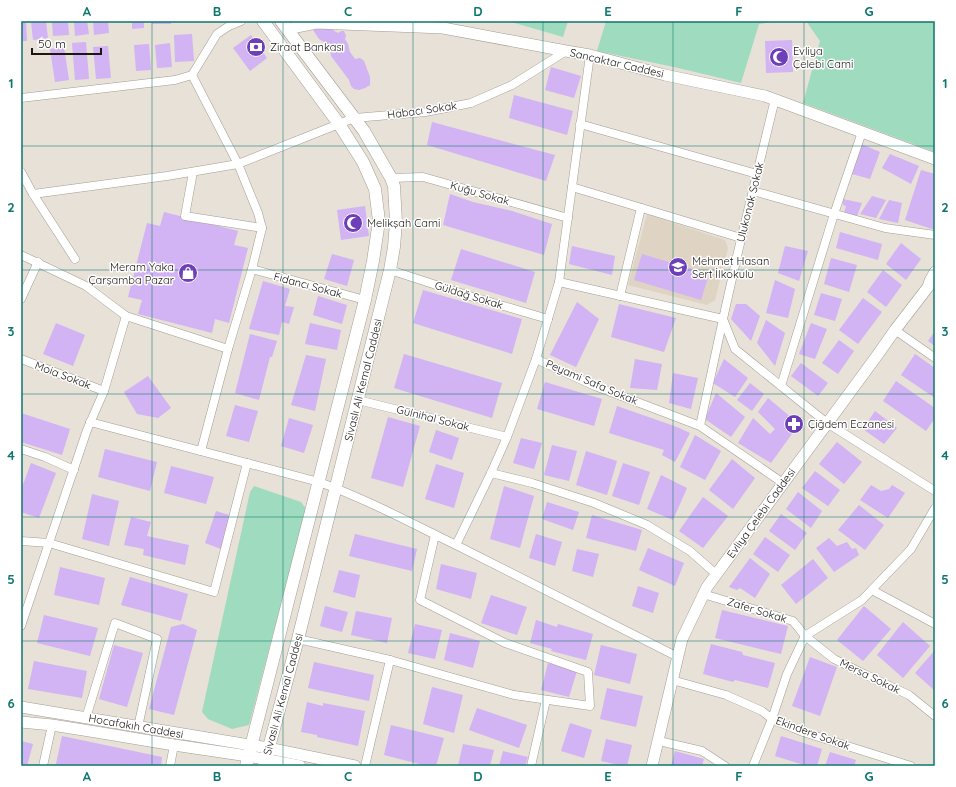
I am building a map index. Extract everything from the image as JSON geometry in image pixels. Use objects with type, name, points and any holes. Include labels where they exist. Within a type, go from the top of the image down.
[{"type":"main road","points":[[256,21],[271,32]]},
{"type":"main road","name":"Sivaslı Ali Kemal Caddesi","points":[[248,756],[365,300],[379,221],[375,189],[363,162],[339,124],[263,21]]},
{"type":"main road","name":"Sivaslı Ali Kemal Caddesi","points":[[266,758],[298,639],[390,270],[396,222],[394,186],[391,178],[364,131],[285,24]]},
{"type":"street","points":[[21,98],[175,80],[192,74],[217,34],[229,26],[241,21]]},
{"type":"street","name":"Sancaktar Caddesi","points":[[285,24],[316,23],[443,28],[590,55],[665,74],[765,96],[935,159]]},
{"type":"street","name":"Habacı Sokak","points":[[33,194],[167,176],[238,164],[354,118],[426,112],[471,103],[512,85],[566,51]]},
{"type":"street","name":"Peyami Safa Sokak","points":[[590,55],[559,282],[536,359],[595,386],[700,426],[783,483]]},
{"type":"street","points":[[192,74],[238,164],[258,213],[262,228],[201,451]]},
{"type":"street","name":"Ulukonak Sokak","points":[[775,100],[723,319],[726,329],[735,349],[827,424],[935,491]]},
{"type":"street","points":[[580,124],[757,174]]},
{"type":"street","points":[[781,386],[834,214],[862,132]]},
{"type":"street","points":[[21,172],[23,182],[33,194],[75,259]]},
{"type":"street","points":[[193,172],[185,216],[262,228]]},
{"type":"street","name":"Kuğu Sokak","points":[[391,178],[424,177],[568,218]]},
{"type":"street","points":[[572,187],[741,238]]},
{"type":"street","points":[[753,191],[885,228],[935,235]]},
{"type":"street","points":[[620,296],[641,208]]},
{"type":"street","points":[[21,254],[86,286],[126,316],[228,349]]},
{"type":"street","points":[[21,299],[38,262]]},
{"type":"street","name":"Fidancı Sokak","points":[[252,269],[365,300]]},
{"type":"street","name":"Güldağ Sokak","points":[[390,270],[473,297],[548,319]]},
{"type":"street","name":"Evliya Çelebi Caddesi","points":[[652,766],[682,639],[707,586],[895,330],[932,285],[930,280],[935,272]]},
{"type":"street","points":[[559,282],[723,319],[700,426]]},
{"type":"street","points":[[21,626],[90,422],[104,392],[126,316]]},
{"type":"street","points":[[895,330],[935,358]]},
{"type":"street","name":"Moia Sokak","points":[[21,359],[104,392]]},
{"type":"street","points":[[456,545],[507,437],[536,359]]},
{"type":"street","name":"Gülnihal Sokak","points":[[358,400],[507,437]]},
{"type":"street","points":[[90,422],[319,482],[335,488],[392,513],[678,656]]},
{"type":"street","points":[[21,449],[74,470]]},
{"type":"street","points":[[21,541],[49,543],[214,592],[247,463]]},
{"type":"street","points":[[491,473],[532,483],[594,503],[647,525],[690,551],[716,574]]},
{"type":"street","points":[[753,766],[772,719],[787,674],[805,636],[862,600],[911,549],[935,508]]},
{"type":"street","points":[[298,639],[390,660],[514,695],[590,706],[588,672],[505,644],[420,600],[435,535]]},
{"type":"street","points":[[872,590],[935,624]]},
{"type":"street","name":"Zafer Sokak","points":[[703,594],[793,621],[805,636]]},
{"type":"street","points":[[86,718],[115,623],[157,639],[138,727]]},
{"type":"street","name":"Mersa Sokak","points":[[805,636],[834,659],[909,695],[935,716]]},
{"type":"street","points":[[365,766],[390,660]]},
{"type":"street","name":"Ekindere Sokak","points":[[672,680],[726,695],[762,711],[772,719],[803,732],[911,766]]},
{"type":"street","points":[[531,766],[546,700]]},
{"type":"street","name":"Hocafakıh Caddesi","points":[[21,707],[138,727],[248,756]]},
{"type":"street","name":"Hocafakıh Caddesi","points":[[21,722],[52,725],[248,756]]},
{"type":"street","points":[[43,766],[52,725]]},
{"type":"street","points":[[659,741],[702,751],[724,766]]},
{"type":"street","points":[[170,766],[174,745]]},
{"type":"street","points":[[248,756],[355,766]]},
{"type":"street","points":[[266,758],[300,766]]},
{"type":"shaded area","name":"Mehmet Hasan Sert İlkokulu","points":[[647,214],[725,240],[728,248],[715,300],[707,305],[628,285]]},
{"type":"green space","points":[[508,21],[568,21],[563,37]]},
{"type":"green space","points":[[606,21],[781,21],[759,24],[741,83],[597,51]]},
{"type":"green space","points":[[806,21],[935,21],[935,152],[803,103],[820,41]]},
{"type":"green space","points":[[254,486],[301,502],[306,509],[249,725],[232,729],[208,719],[202,712],[250,492]]},
{"type":"building","points":[[21,21],[26,21],[27,41],[21,41]]},
{"type":"building","points":[[31,21],[46,21],[48,38],[33,40]]},
{"type":"building","points":[[52,21],[68,21],[69,35],[53,36]]},
{"type":"building","points":[[74,21],[87,21],[89,34],[75,36]]},
{"type":"building","points":[[93,21],[108,21],[109,33],[94,35]]},
{"type":"building","points":[[132,21],[144,21],[144,28],[132,29]]},
{"type":"building","points":[[152,21],[171,21],[171,24],[152,24]]},
{"type":"building","points":[[319,28],[331,29],[338,33],[344,31],[346,36],[345,39],[350,52],[355,59],[360,58],[364,61],[370,77],[370,85],[359,90],[354,89],[351,86],[349,80],[331,56],[330,46],[319,39],[313,30]]},
{"type":"building","points":[[192,34],[194,61],[175,62],[174,35]]},
{"type":"building","points":[[251,35],[267,58],[250,71],[233,48]]},
{"type":"building","name":"Evliya Çelebi Cami","points":[[792,40],[793,72],[766,73],[765,41]]},
{"type":"building","points":[[86,42],[89,79],[75,80],[72,43]]},
{"type":"building","points":[[170,43],[172,67],[157,68],[155,45]]},
{"type":"building","points":[[149,44],[151,70],[136,71],[134,45]]},
{"type":"building","points":[[108,46],[111,78],[96,79],[93,47]]},
{"type":"building","points":[[64,47],[69,80],[55,82],[50,49]]},
{"type":"building","points":[[551,67],[581,76],[574,98],[545,90]]},
{"type":"building","points":[[514,95],[573,111],[567,135],[509,118]]},
{"type":"building","points":[[432,122],[555,155],[546,181],[427,145]]},
{"type":"building","points":[[861,144],[880,152],[870,179],[852,174]]},
{"type":"building","points":[[890,154],[919,166],[911,184],[882,168]]},
{"type":"building","points":[[921,170],[935,174],[935,230],[905,220]]},
{"type":"building","points":[[450,194],[552,224],[544,255],[443,225]]},
{"type":"building","points":[[872,196],[886,200],[876,218],[860,214]]},
{"type":"building","points":[[843,199],[862,203],[857,216],[844,213],[846,206],[843,205]]},
{"type":"building","points":[[889,200],[902,203],[898,223],[879,219]]},
{"type":"building","name":"Melikşah Cami","points":[[365,206],[369,236],[341,240],[337,210]]},
{"type":"building","name":"Meram Yaka Çarşamba Pazar","points":[[164,212],[238,231],[234,245],[248,248],[229,323],[215,319],[212,333],[138,314],[142,300],[128,297],[147,223],[160,226]]},
{"type":"building","points":[[840,232],[882,244],[878,260],[836,248]]},
{"type":"building","points":[[901,243],[921,259],[906,280],[886,264]]},
{"type":"building","points":[[572,246],[615,256],[612,275],[569,264]]},
{"type":"building","points":[[785,246],[808,251],[799,281],[778,273]]},
{"type":"building","points":[[461,249],[535,272],[526,303],[451,280]]},
{"type":"building","points":[[332,254],[354,260],[347,286],[324,279]]},
{"type":"building","points":[[642,254],[709,274],[701,300],[634,280]]},
{"type":"building","points":[[831,258],[857,265],[849,292],[824,284]]},
{"type":"building","points":[[883,270],[902,285],[886,307],[867,292]]},
{"type":"building","points":[[775,280],[795,289],[788,318],[766,313]]},
{"type":"building","points":[[263,281],[290,289],[285,306],[294,307],[289,324],[282,322],[279,335],[249,329]]},
{"type":"building","points":[[423,290],[522,319],[512,354],[413,323]]},
{"type":"building","points":[[821,293],[842,299],[835,321],[814,315]]},
{"type":"building","points":[[318,296],[347,305],[342,324],[313,315]]},
{"type":"building","points":[[863,298],[882,312],[858,344],[839,330]]},
{"type":"building","points":[[577,302],[599,319],[576,367],[550,355]]},
{"type":"building","points":[[619,304],[676,318],[664,352],[611,337]]},
{"type":"building","points":[[736,304],[746,304],[760,316],[751,341],[731,319]]},
{"type":"building","points":[[766,320],[785,333],[775,366],[757,343]]},
{"type":"building","points":[[56,323],[85,335],[73,366],[43,354]]},
{"type":"building","points":[[310,323],[341,330],[337,350],[305,344]]},
{"type":"building","points":[[811,323],[827,329],[815,359],[799,354]]},
{"type":"building","points":[[935,331],[935,346],[928,341]]},
{"type":"building","points":[[250,334],[277,341],[272,357],[270,357],[259,400],[235,393]]},
{"type":"building","points":[[839,340],[854,351],[838,374],[822,363]]},
{"type":"building","points":[[404,354],[502,383],[492,418],[394,388]]},
{"type":"building","points":[[915,354],[935,368],[935,398],[901,375]]},
{"type":"building","points":[[306,355],[326,359],[315,411],[291,405]]},
{"type":"building","points":[[635,359],[662,364],[657,390],[630,388]]},
{"type":"building","points":[[724,359],[748,378],[735,397],[713,383]]},
{"type":"building","points":[[801,363],[828,383],[818,396],[791,376]]},
{"type":"building","points":[[673,373],[698,378],[691,409],[669,403]]},
{"type":"building","points":[[148,376],[171,408],[158,418],[137,414],[124,392]]},
{"type":"building","points":[[896,381],[935,408],[935,418],[926,431],[883,401]]},
{"type":"building","points":[[545,382],[602,399],[594,426],[537,409]]},
{"type":"building","points":[[750,383],[764,394],[752,411],[737,400]]},
{"type":"building","points":[[716,393],[745,417],[731,437],[705,419]]},
{"type":"building","points":[[768,398],[799,424],[771,463],[738,443],[753,418],[770,434],[775,429],[758,412]]},
{"type":"building","points":[[235,405],[258,411],[249,442],[226,436]]},
{"type":"building","points":[[617,406],[690,433],[675,462],[662,455],[664,450],[609,433]]},
{"type":"building","points":[[875,411],[897,428],[884,444],[863,429]]},
{"type":"building","points":[[21,413],[70,429],[62,455],[21,442]]},
{"type":"building","points":[[388,417],[420,426],[403,487],[371,478]]},
{"type":"building","points":[[289,418],[313,425],[304,453],[281,446]]},
{"type":"building","points":[[436,430],[459,438],[452,460],[429,452]]},
{"type":"building","points":[[695,435],[721,451],[705,480],[680,467]]},
{"type":"building","points":[[521,438],[542,443],[534,469],[513,463]]},
{"type":"building","points":[[837,442],[862,462],[844,484],[819,464]]},
{"type":"building","points":[[552,445],[577,451],[569,481],[544,475]]},
{"type":"building","points":[[105,449],[157,462],[150,491],[98,477]]},
{"type":"building","points":[[586,451],[617,461],[607,495],[576,485]]},
{"type":"building","points":[[732,459],[755,478],[733,509],[709,490]]},
{"type":"building","points":[[31,463],[56,473],[39,518],[21,512],[21,490]]},
{"type":"building","points":[[623,463],[650,472],[639,505],[612,496]]},
{"type":"building","points":[[436,464],[464,473],[454,508],[425,499]]},
{"type":"building","points":[[171,466],[214,477],[206,504],[164,493]]},
{"type":"building","points":[[815,471],[840,490],[828,506],[802,488]]},
{"type":"building","points":[[661,475],[687,488],[673,520],[647,509]]},
{"type":"building","points":[[871,485],[881,491],[889,489],[892,485],[905,493],[888,518],[860,500]]},
{"type":"building","points":[[504,486],[534,496],[520,548],[490,539]]},
{"type":"building","points":[[798,492],[822,511],[811,528],[786,509]]},
{"type":"building","points":[[92,494],[119,501],[109,546],[82,539]]},
{"type":"building","points":[[703,497],[728,516],[703,548],[679,531]]},
{"type":"building","points":[[547,502],[579,512],[573,530],[542,519]]},
{"type":"building","points":[[859,505],[884,525],[865,550],[838,530]]},
{"type":"building","points":[[216,511],[232,516],[221,549],[205,543]]},
{"type":"building","points":[[781,514],[807,533],[795,550],[769,531]]},
{"type":"building","points":[[592,515],[642,530],[636,551],[586,538]]},
{"type":"building","points":[[131,517],[151,522],[147,536],[189,545],[185,565],[143,555],[144,549],[124,545]]},
{"type":"building","points":[[355,534],[417,549],[412,571],[349,556]]},
{"type":"building","points":[[536,534],[562,542],[555,566],[529,558]]},
{"type":"building","points":[[765,537],[790,555],[778,572],[753,554]]},
{"type":"building","points":[[829,538],[837,546],[847,542],[852,549],[856,548],[859,555],[834,572],[816,548]]},
{"type":"building","points":[[648,548],[684,563],[675,586],[639,570]]},
{"type":"building","points":[[577,549],[599,554],[593,577],[572,571]]},
{"type":"building","points":[[750,558],[770,574],[755,598],[740,588],[737,590],[729,587]]},
{"type":"building","points":[[813,559],[828,578],[796,604],[781,585]]},
{"type":"building","points":[[441,564],[477,573],[471,599],[436,589]]},
{"type":"building","points":[[60,567],[105,578],[99,605],[54,595]]},
{"type":"building","points":[[339,570],[360,575],[355,598],[333,592]]},
{"type":"building","points":[[130,577],[188,594],[181,621],[121,605]]},
{"type":"building","points":[[638,586],[659,593],[653,613],[632,606]]},
{"type":"building","points":[[491,595],[527,607],[517,635],[481,623]]},
{"type":"building","points":[[325,606],[348,612],[342,632],[320,626]]},
{"type":"building","points":[[864,606],[891,629],[863,661],[837,640]]},
{"type":"building","points":[[722,610],[788,626],[781,654],[715,638]]},
{"type":"building","points":[[356,611],[392,618],[387,643],[351,635]]},
{"type":"building","points":[[44,615],[98,628],[90,656],[37,643]]},
{"type":"building","points":[[536,620],[557,627],[558,624],[593,634],[586,660],[551,651],[552,649],[530,643]]},
{"type":"building","points":[[903,622],[930,646],[903,678],[877,655]]},
{"type":"building","points":[[183,624],[197,630],[174,715],[149,709],[171,627]]},
{"type":"building","points":[[415,624],[442,630],[435,659],[408,653]]},
{"type":"building","points":[[450,633],[480,641],[473,668],[444,660]]},
{"type":"building","points":[[711,644],[742,652],[743,655],[775,663],[768,688],[735,680],[733,682],[703,674]]},
{"type":"building","points":[[114,645],[143,653],[127,707],[99,699]]},
{"type":"building","points":[[601,645],[637,654],[630,684],[594,675]]},
{"type":"building","points":[[935,650],[935,691],[915,673]]},
{"type":"building","points":[[810,657],[837,667],[820,716],[792,706]]},
{"type":"building","points":[[34,661],[87,671],[82,698],[28,689]]},
{"type":"building","points":[[314,662],[374,675],[369,701],[308,688]]},
{"type":"building","points":[[548,663],[577,671],[569,697],[541,690]]},
{"type":"building","points":[[432,687],[463,695],[454,733],[423,724]]},
{"type":"building","points":[[607,688],[643,696],[636,727],[600,719]]},
{"type":"building","points":[[307,702],[323,706],[323,703],[365,711],[358,746],[301,732]]},
{"type":"building","points":[[477,708],[527,725],[519,748],[469,730]]},
{"type":"building","points":[[570,723],[592,730],[584,758],[561,751]]},
{"type":"building","points":[[391,725],[444,738],[436,766],[427,766],[384,755]]},
{"type":"building","points":[[62,736],[162,757],[161,766],[66,766],[56,764]]},
{"type":"building","points":[[781,736],[822,749],[817,766],[807,766],[775,756]]},
{"type":"building","points":[[606,739],[632,745],[627,766],[601,761]]},
{"type":"building","points":[[21,741],[33,744],[27,766],[21,766]]},
{"type":"building","points":[[463,744],[494,750],[490,766],[458,766]]},
{"type":"building","points":[[503,751],[528,757],[525,766],[499,766]]},
{"type":"building","points":[[675,751],[704,759],[702,766],[671,766]]},
{"type":"building","points":[[830,752],[856,760],[854,766],[825,766]]},
{"type":"place","name":"Ziraat Bankası","points":[[256,47]]},
{"type":"place","name":"Evliya Çelebi Cami","points":[[779,57]]},
{"type":"place","name":"Melikşah Cami","points":[[353,223]]},
{"type":"place","name":"Mehmet Hasan Sert İlkokulu","points":[[678,267]]},
{"type":"place","name":"Meram Yaka Çarşamba Pazar","points":[[188,273]]},
{"type":"place","name":"Çiğdem Eczanesi","points":[[794,424]]}]
